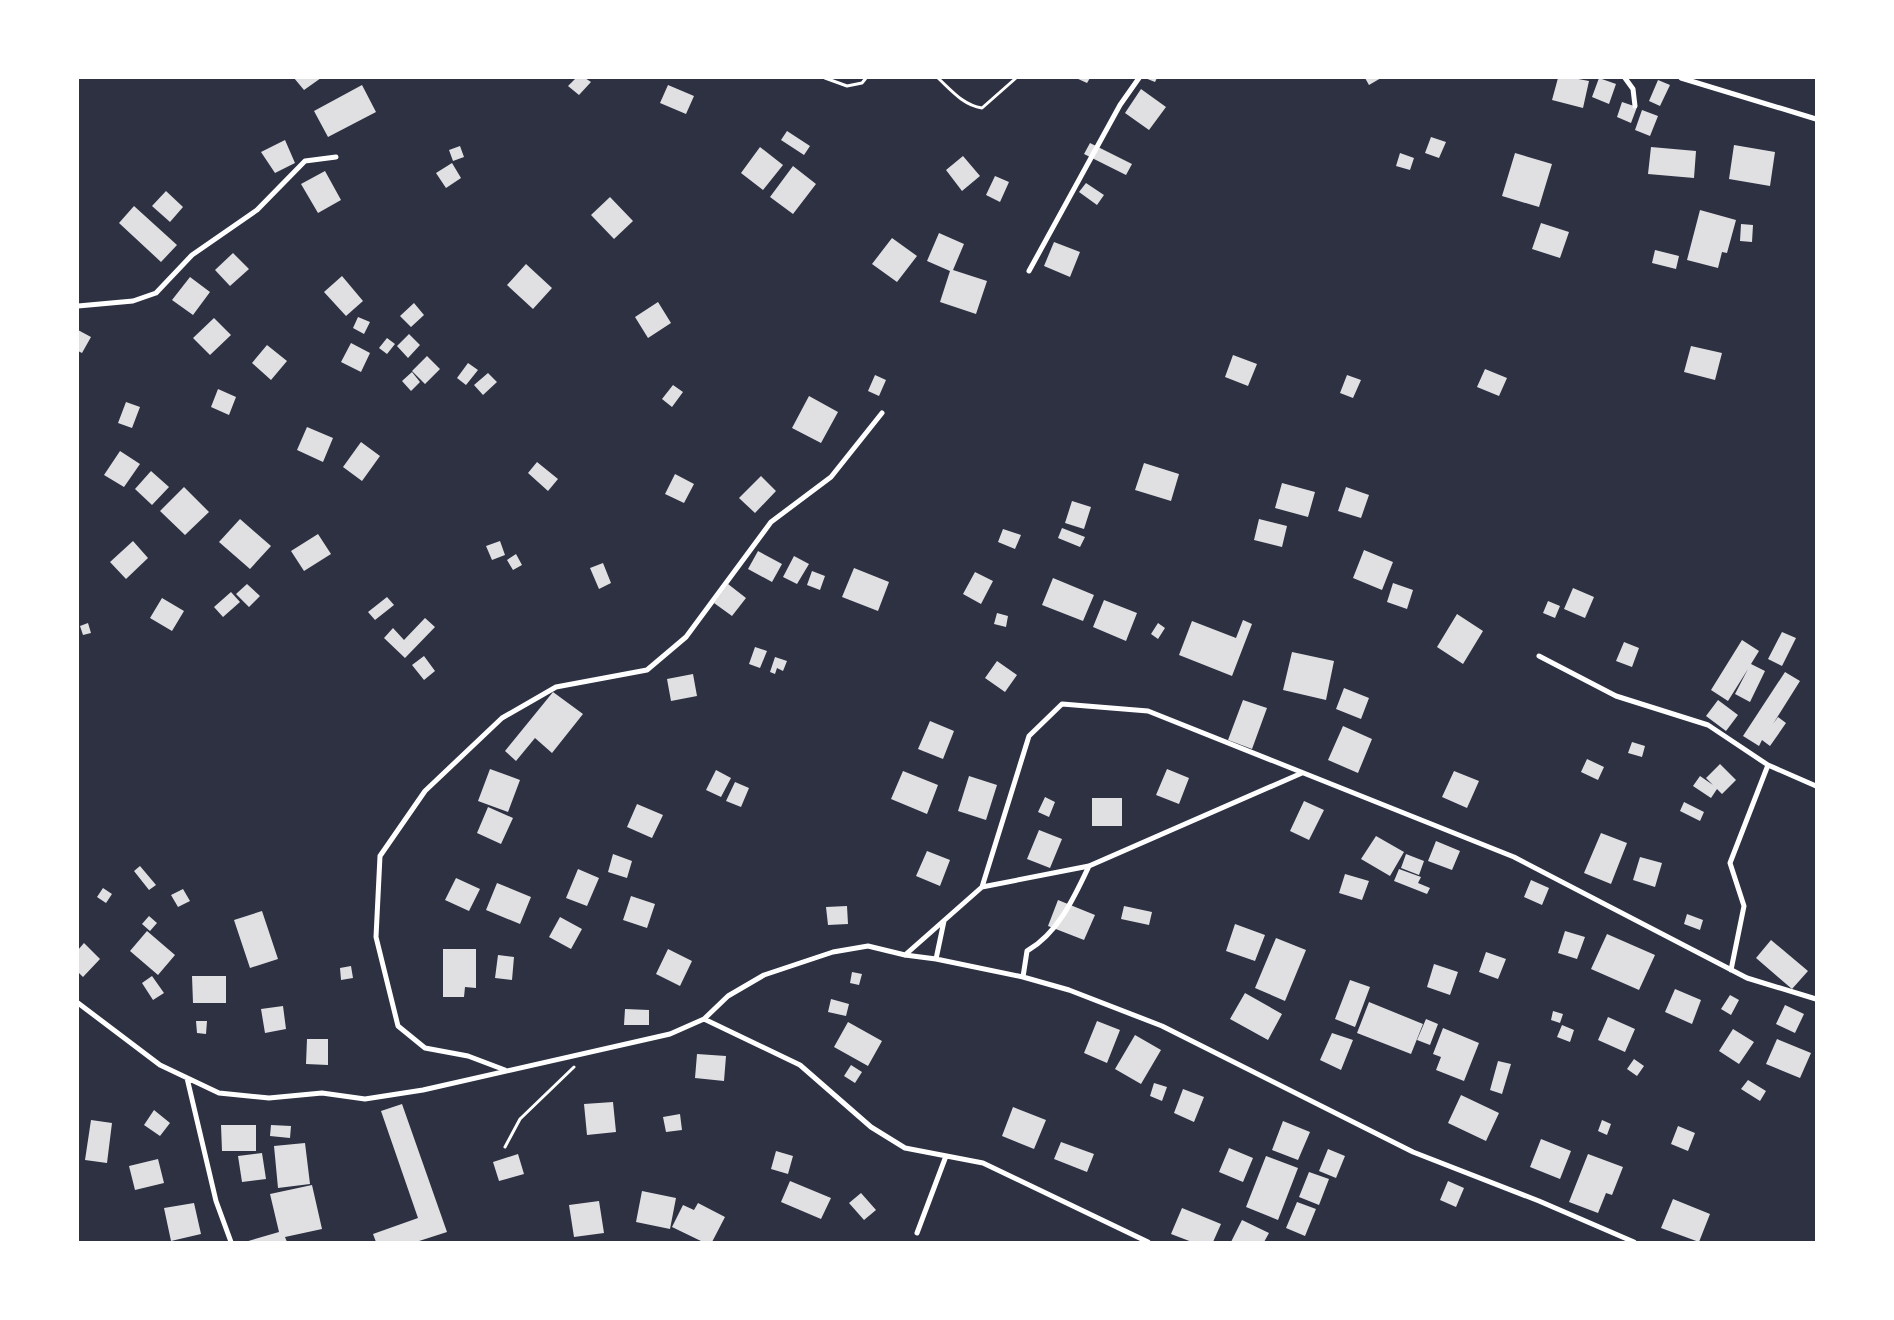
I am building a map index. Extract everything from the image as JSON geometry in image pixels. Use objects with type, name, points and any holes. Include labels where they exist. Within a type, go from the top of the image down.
[{"type":"street","points":[[1029,271],[1120,105],[1139,78]]},
{"type":"street","points":[[1625,78],[1633,89],[1634,106]]},
{"type":"street","points":[[1681,78],[1816,118]]},
{"type":"street","points":[[78,306],[133,301],[156,293],[192,255],[257,210],[305,161],[336,157]]},
{"type":"street","points":[[506,1071],[468,1056],[425,1048],[398,1026],[376,936],[380,856],[424,791],[502,718],[556,687],[647,670],[686,637],[771,522],[831,477],[882,413]]},
{"type":"street","points":[[1540,656],[1616,696],[1708,725],[1768,765],[1816,786]]},
{"type":"street","points":[[982,888],[1029,736],[1062,704],[1148,711],[1514,857],[1747,978],[1816,998]]},
{"type":"street","points":[[1731,970],[1744,906],[1730,863],[1768,765]]},
{"type":"street","points":[[905,955],[982,888],[1089,866],[1302,772]]},
{"type":"street","points":[[1023,977],[1027,952],[1043,942],[1068,907],[1089,866]]},
{"type":"street","points":[[936,959],[944,921]]},
{"type":"street","points":[[78,1003],[160,1065],[219,1093],[269,1098],[322,1093],[365,1099],[423,1090],[670,1034],[704,1019],[728,996],[764,975],[833,952],[868,946],[905,955],[936,959],[1023,977],[1069,990],[1162,1026],[1413,1152],[1539,1201],[1634,1242]]},
{"type":"street","points":[[704,1019],[800,1065],[871,1126],[905,1148],[983,1163],[1148,1242]]},
{"type":"street","points":[[187,1078],[216,1201],[231,1242]]},
{"type":"street","points":[[918,1233],[946,1156]]},
{"type":"path","points":[[826,78],[847,86],[862,83],[866,78]]},
{"type":"path","points":[[938,78],[964,101],[972,106],[982,108],[1016,78]]},
{"type":"path","points":[[505,1147],[520,1118],[593,1050]]},
{"type":"building","points":[[294,78],[321,78],[304,90]]},
{"type":"building","points":[[576,78],[585,78],[591,82],[579,95],[568,86]]},
{"type":"building","points":[[1076,78],[1090,78],[1087,83]]},
{"type":"building","points":[[1145,78],[1157,78],[1155,82]]},
{"type":"building","points":[[1365,78],[1381,78],[1369,85]]},
{"type":"building","points":[[1558,78],[1589,81],[1583,108],[1552,100]]},
{"type":"building","points":[[1599,78],[1616,84],[1609,104],[1592,97]]},
{"type":"building","points":[[1658,80],[1670,85],[1660,106],[1649,101]]},
{"type":"building","points":[[362,85],[376,112],[328,137],[314,111]]},
{"type":"building","points":[[668,85],[694,96],[686,114],[660,103]]},
{"type":"building","points":[[1141,89],[1166,107],[1149,130],[1125,113]]},
{"type":"building","points":[[1622,102],[1637,107],[1631,123],[1617,117]]},
{"type":"building","points":[[1642,110],[1658,116],[1650,136],[1635,130]]},
{"type":"building","points":[[787,131],[810,146],[804,155],[781,140]]},
{"type":"building","points":[[1431,137],[1446,142],[1439,158],[1425,153]]},
{"type":"building","points":[[285,140],[295,163],[275,173],[261,152]]},
{"type":"building","points":[[1090,143],[1132,164],[1126,175],[1084,154]]},
{"type":"building","points":[[1734,145],[1775,152],[1770,186],[1729,179]]},
{"type":"building","points":[[460,146],[464,157],[453,161],[449,150]]},
{"type":"building","points":[[760,147],[783,165],[763,190],[741,173]]},
{"type":"building","points":[[1651,147],[1696,151],[1694,178],[1648,174]]},
{"type":"building","points":[[1400,153],[1414,158],[1410,170],[1396,166]]},
{"type":"building","points":[[1515,153],[1552,164],[1539,207],[1502,196]]},
{"type":"building","points":[[963,156],[980,176],[962,191],[946,170]]},
{"type":"building","points":[[452,163],[461,178],[446,188],[436,173]]},
{"type":"building","points":[[793,166],[816,184],[793,214],[770,197]]},
{"type":"building","points":[[325,171],[341,200],[318,213],[301,184]]},
{"type":"building","points":[[995,176],[1009,182],[1000,202],[986,195]]},
{"type":"building","points":[[1086,183],[1104,195],[1097,205],[1079,192]]},
{"type":"building","points":[[166,191],[183,207],[170,222],[152,206]]},
{"type":"building","points":[[610,197],[633,221],[614,239],[591,215]]},
{"type":"building","points":[[134,206],[177,245],[161,262],[119,223]]},
{"type":"building","points":[[1700,210],[1736,220],[1727,253],[1722,252],[1718,268],[1687,260]]},
{"type":"building","points":[[1541,223],[1569,232],[1560,258],[1532,249]]},
{"type":"building","points":[[1741,224],[1753,225],[1752,242],[1740,241]]},
{"type":"building","points":[[939,233],[964,244],[953,270],[987,281],[976,314],[940,302],[950,271],[927,261]]},
{"type":"building","points":[[892,238],[917,256],[897,282],[872,264]]},
{"type":"building","points":[[1054,242],[1080,252],[1070,277],[1044,266]]},
{"type":"building","points":[[1655,250],[1679,256],[1676,269],[1652,263]]},
{"type":"building","points":[[233,253],[249,269],[230,286],[215,270]]},
{"type":"building","points":[[526,264],[552,288],[533,309],[507,285]]},
{"type":"building","points":[[342,276],[363,301],[346,316],[324,292]]},
{"type":"building","points":[[190,277],[210,292],[193,315],[172,300]]},
{"type":"building","points":[[658,302],[671,323],[648,338],[635,317]]},
{"type":"building","points":[[414,303],[424,315],[411,327],[400,316]]},
{"type":"building","points":[[358,317],[370,322],[364,334],[353,328]]},
{"type":"building","points":[[214,318],[231,335],[210,355],[193,338]]},
{"type":"building","points":[[78,330],[91,337],[82,353],[78,351]]},
{"type":"building","points":[[409,334],[420,345],[408,358],[397,346]]},
{"type":"building","points":[[387,338],[395,344],[387,354],[379,348]]},
{"type":"building","points":[[351,343],[370,353],[361,372],[341,362]]},
{"type":"building","points":[[267,345],[287,361],[271,380],[252,363]]},
{"type":"building","points":[[1691,346],[1722,353],[1715,380],[1684,372]]},
{"type":"building","points":[[1233,355],[1257,364],[1248,386],[1225,377]]},
{"type":"building","points":[[427,356],[440,369],[425,384],[412,371]]},
{"type":"building","points":[[468,363],[478,370],[466,385],[457,378]]},
{"type":"building","points":[[1485,369],[1507,378],[1499,396],[1477,387]]},
{"type":"building","points":[[412,372],[420,382],[411,391],[402,381]]},
{"type":"building","points":[[488,373],[497,382],[483,395],[474,385]]},
{"type":"building","points":[[875,375],[886,380],[879,396],[868,391]]},
{"type":"building","points":[[1347,375],[1361,380],[1353,398],[1340,393]]},
{"type":"building","points":[[673,385],[683,392],[672,407],[662,399]]},
{"type":"building","points":[[218,389],[236,397],[229,415],[211,407]]},
{"type":"building","points":[[809,396],[838,412],[821,443],[792,428]]},
{"type":"building","points":[[126,402],[140,407],[132,428],[118,423]]},
{"type":"building","points":[[307,427],[333,438],[323,462],[297,450]]},
{"type":"building","points":[[361,442],[380,456],[362,481],[343,467]]},
{"type":"building","points":[[120,451],[140,464],[124,487],[104,475]]},
{"type":"building","points":[[537,462],[558,479],[548,491],[528,473]]},
{"type":"building","points":[[1144,463],[1179,474],[1171,501],[1135,490]]},
{"type":"building","points":[[151,471],[169,487],[152,505],[135,489]]},
{"type":"building","points":[[675,474],[694,484],[684,503],[665,494]]},
{"type":"building","points":[[761,476],[776,491],[755,513],[739,498]]},
{"type":"building","points":[[1282,483],[1315,492],[1308,517],[1275,508]]},
{"type":"building","points":[[184,487],[209,512],[185,535],[160,511]]},
{"type":"building","points":[[1346,487],[1369,495],[1361,518],[1338,511]]},
{"type":"building","points":[[1072,501],[1091,507],[1084,529],[1065,523]]},
{"type":"building","points":[[240,519],[271,546],[250,569],[219,542]]},
{"type":"building","points":[[1259,519],[1287,526],[1282,547],[1254,540]]},
{"type":"building","points":[[1062,528],[1085,537],[1080,547],[1058,538]]},
{"type":"building","points":[[1003,529],[1021,535],[1015,549],[998,542]]},
{"type":"building","points":[[318,534],[331,554],[304,571],[291,551]]},
{"type":"building","points":[[133,541],[148,558],[126,579],[110,562]]},
{"type":"building","points":[[500,541],[505,555],[492,560],[486,546]]},
{"type":"building","points":[[1364,550],[1393,562],[1382,590],[1353,578]]},
{"type":"building","points":[[758,551],[782,564],[772,582],[748,569]]},
{"type":"building","points":[[516,554],[522,565],[513,570],[507,560]]},
{"type":"building","points":[[794,556],[809,564],[797,584],[783,577]]},
{"type":"building","points":[[603,563],[611,583],[599,589],[590,568]]},
{"type":"building","points":[[854,568],[889,582],[878,611],[842,597]]},
{"type":"building","points":[[812,571],[825,576],[820,590],[807,585]]},
{"type":"building","points":[[975,572],[993,581],[981,604],[963,594]]},
{"type":"building","points":[[1053,578],[1094,595],[1083,621],[1042,605]]},
{"type":"building","points":[[1393,583],[1413,590],[1407,609],[1387,602]]},
{"type":"building","points":[[247,584],[260,596],[249,607],[236,594]]},
{"type":"building","points":[[728,584],[746,598],[732,616],[714,603]]},
{"type":"building","points":[[1573,588],[1594,597],[1585,618],[1564,609]]},
{"type":"building","points":[[231,592],[240,602],[223,617],[214,607]]},
{"type":"building","points":[[387,597],[394,605],[375,620],[368,612]]},
{"type":"building","points":[[162,598],[184,611],[172,631],[150,618]]},
{"type":"building","points":[[1104,600],[1137,613],[1126,641],[1093,627]]},
{"type":"building","points":[[1548,601],[1560,606],[1555,618],[1543,613]]},
{"type":"building","points":[[997,613],[1008,616],[1006,627],[994,624]]},
{"type":"building","points":[[1457,614],[1483,631],[1463,664],[1437,647]]},
{"type":"building","points":[[425,618],[435,627],[405,658],[384,638],[393,628],[404,640]]},
{"type":"building","points":[[1243,620],[1252,624],[1232,676],[1179,655],[1192,621],[1236,638]]},
{"type":"building","points":[[88,623],[91,633],[83,635],[80,626]]},
{"type":"building","points":[[1158,623],[1165,628],[1158,639],[1151,634]]},
{"type":"building","points":[[1782,632],[1796,638],[1782,666],[1768,659]]},
{"type":"building","points":[[1742,640],[1759,651],[1751,664],[1765,671],[1750,702],[1735,694],[1748,669],[1728,701],[1711,690]]},
{"type":"building","points":[[1624,642],[1639,648],[1632,667],[1616,661]]},
{"type":"building","points":[[755,647],[767,651],[760,668],[749,664]]},
{"type":"building","points":[[1292,652],[1334,661],[1326,700],[1283,690]]},
{"type":"building","points":[[424,656],[435,671],[424,680],[412,665]]},
{"type":"building","points":[[775,657],[787,661],[783,671],[777,668],[775,674],[770,672]]},
{"type":"building","points":[[997,661],[1017,675],[1005,692],[985,678]]},
{"type":"building","points":[[1785,672],[1800,681],[1773,724],[1778,717],[1786,723],[1770,746],[1762,740],[1759,746],[1743,736]]},
{"type":"building","points":[[693,674],[697,696],[671,701],[667,679]]},
{"type":"building","points":[[1344,688],[1369,698],[1361,719],[1336,709]]},
{"type":"building","points":[[553,692],[583,714],[552,753],[535,738],[516,761],[505,751]]},
{"type":"building","points":[[1243,700],[1267,708],[1252,749],[1228,740]]},
{"type":"building","points":[[1718,700],[1738,715],[1726,731],[1706,716]]},
{"type":"building","points":[[930,721],[954,731],[943,759],[918,749]]},
{"type":"building","points":[[1343,726],[1372,739],[1358,773],[1328,760]]},
{"type":"building","points":[[1632,742],[1645,746],[1642,757],[1628,753]]},
{"type":"building","points":[[1587,759],[1604,767],[1598,780],[1581,772]]},
{"type":"building","points":[[1720,764],[1736,780],[1722,794],[1717,789],[1711,798],[1693,786],[1700,776],[1713,785],[1706,778]]},
{"type":"building","points":[[490,769],[520,780],[508,812],[478,801]]},
{"type":"building","points":[[1167,769],[1189,778],[1179,804],[1156,795]]},
{"type":"building","points":[[716,770],[731,778],[721,797],[706,790]]},
{"type":"building","points":[[903,771],[938,785],[927,814],[891,799]]},
{"type":"building","points":[[1454,771],[1479,781],[1467,808],[1442,797]]},
{"type":"building","points":[[969,776],[997,785],[986,820],[958,811]]},
{"type":"building","points":[[735,782],[749,788],[741,807],[726,801]]},
{"type":"building","points":[[1045,797],[1055,802],[1049,817],[1038,812]]},
{"type":"building","points":[[1092,798],[1122,798],[1122,826],[1092,826]]},
{"type":"building","points":[[1304,801],[1324,810],[1309,840],[1290,831]]},
{"type":"building","points":[[1684,802],[1704,812],[1700,821],[1680,811]]},
{"type":"building","points":[[637,804],[663,815],[652,838],[627,827]]},
{"type":"building","points":[[488,807],[513,818],[501,844],[477,833]]},
{"type":"building","points":[[1039,830],[1062,839],[1050,868],[1027,859]]},
{"type":"building","points":[[1601,833],[1627,843],[1611,884],[1584,873]]},
{"type":"building","points":[[1376,836],[1404,852],[1390,876],[1361,859]]},
{"type":"building","points":[[1436,841],[1460,851],[1452,870],[1428,861]]},
{"type":"building","points":[[927,851],[950,860],[940,886],[916,876]]},
{"type":"building","points":[[613,854],[632,861],[627,878],[608,872]]},
{"type":"building","points":[[1406,854],[1424,861],[1419,875],[1401,868]]},
{"type":"building","points":[[1640,857],[1662,863],[1655,887],[1633,880]]},
{"type":"building","points":[[140,866],[156,885],[149,890],[134,871]]},
{"type":"building","points":[[578,869],[599,878],[587,906],[566,898]]},
{"type":"building","points":[[1399,869],[1421,877],[1418,883],[1430,888],[1427,894],[1394,881]]},
{"type":"building","points":[[1345,874],[1369,881],[1362,900],[1339,893]]},
{"type":"building","points":[[456,878],[480,889],[469,911],[445,900]]},
{"type":"building","points":[[1531,880],[1549,888],[1542,905],[1524,897]]},
{"type":"building","points":[[497,883],[531,897],[520,924],[486,910]]},
{"type":"building","points":[[103,888],[112,894],[106,903],[97,897]]},
{"type":"building","points":[[183,889],[190,901],[178,907],[171,895]]},
{"type":"building","points":[[631,896],[655,904],[647,928],[623,920]]},
{"type":"building","points":[[1058,900],[1095,915],[1084,940],[1048,926]]},
{"type":"building","points":[[847,906],[848,924],[828,925],[826,907]]},
{"type":"building","points":[[1124,906],[1152,912],[1149,925],[1121,919]]},
{"type":"building","points":[[262,911],[278,959],[250,968],[234,920]]},
{"type":"building","points":[[1687,914],[1703,920],[1700,930],[1684,924]]},
{"type":"building","points":[[149,916],[157,923],[150,931],[142,924]]},
{"type":"building","points":[[560,917],[582,929],[571,949],[549,937]]},
{"type":"building","points":[[1235,924],[1265,935],[1255,961],[1226,951]]},
{"type":"building","points":[[147,931],[175,955],[158,975],[130,951]]},
{"type":"building","points":[[1565,931],[1585,937],[1577,959],[1558,953]]},
{"type":"building","points":[[1607,934],[1655,955],[1639,990],[1591,969]]},
{"type":"building","points":[[1276,938],[1306,950],[1285,1001],[1255,988]]},
{"type":"building","points":[[1771,940],[1808,971],[1792,989],[1756,958]]},
{"type":"building","points":[[84,943],[100,959],[83,977],[78,972],[78,950]]},
{"type":"building","points":[[443,949],[476,949],[476,988],[465,987],[464,997],[443,997]]},
{"type":"building","points":[[668,949],[692,961],[680,986],[656,974]]},
{"type":"building","points":[[1486,952],[1506,959],[1498,979],[1479,972]]},
{"type":"building","points":[[498,955],[514,957],[512,980],[495,978]]},
{"type":"building","points":[[1434,964],[1458,972],[1450,995],[1427,987]]},
{"type":"building","points":[[351,966],[353,978],[341,980],[340,968]]},
{"type":"building","points":[[852,972],[862,974],[859,985],[850,983]]},
{"type":"building","points":[[152,976],[164,993],[153,1000],[142,983]]},
{"type":"building","points":[[192,976],[226,976],[226,1003],[193,1003]]},
{"type":"building","points":[[1350,980],[1370,987],[1355,1027],[1335,1019]]},
{"type":"building","points":[[1675,989],[1701,1000],[1692,1024],[1665,1012]]},
{"type":"building","points":[[1245,993],[1282,1014],[1268,1040],[1230,1019]]},
{"type":"building","points":[[1730,995],[1739,1000],[1731,1015],[1721,1009]]},
{"type":"building","points":[[831,999],[849,1004],[846,1016],[828,1012]]},
{"type":"building","points":[[1369,1002],[1423,1024],[1411,1054],[1357,1033]]},
{"type":"building","points":[[1785,1005],[1804,1014],[1795,1033],[1776,1024]]},
{"type":"building","points":[[283,1006],[286,1029],[265,1033],[261,1009]]},
{"type":"building","points":[[625,1009],[649,1010],[649,1025],[624,1025]]},
{"type":"building","points":[[1553,1011],[1563,1014],[1560,1023],[1551,1020]]},
{"type":"building","points":[[1608,1017],[1635,1029],[1625,1052],[1598,1040]]},
{"type":"building","points":[[1426,1019],[1438,1024],[1430,1045],[1417,1040]]},
{"type":"building","points":[[196,1021],[207,1021],[206,1034],[197,1033]]},
{"type":"building","points":[[1097,1021],[1120,1030],[1107,1063],[1084,1053]]},
{"type":"building","points":[[848,1022],[882,1041],[868,1066],[834,1047]]},
{"type":"building","points":[[1562,1025],[1574,1030],[1570,1042],[1557,1037]]},
{"type":"building","points":[[1443,1028],[1479,1043],[1464,1081],[1436,1070],[1441,1057],[1433,1054]]},
{"type":"building","points":[[1733,1029],[1754,1042],[1739,1064],[1719,1051]]},
{"type":"building","points":[[1332,1033],[1353,1040],[1341,1070],[1320,1060]]},
{"type":"building","points":[[1135,1035],[1161,1050],[1141,1084],[1115,1069]]},
{"type":"building","points":[[307,1039],[328,1039],[328,1065],[306,1064]]},
{"type":"building","points":[[1777,1039],[1811,1053],[1800,1078],[1766,1064]]},
{"type":"building","points":[[697,1054],[726,1056],[724,1081],[695,1078]]},
{"type":"building","points":[[1634,1059],[1644,1066],[1637,1076],[1627,1069]]},
{"type":"building","points":[[1498,1061],[1511,1064],[1502,1094],[1490,1090]]},
{"type":"building","points":[[851,1065],[862,1072],[855,1083],[844,1076]]},
{"type":"building","points":[[1748,1080],[1766,1091],[1760,1101],[1741,1089]]},
{"type":"building","points":[[1154,1083],[1167,1087],[1162,1101],[1150,1096]]},
{"type":"building","points":[[1183,1089],[1204,1097],[1194,1122],[1174,1113]]},
{"type":"building","points":[[1461,1095],[1499,1113],[1486,1141],[1448,1123]]},
{"type":"building","points":[[613,1102],[616,1132],[587,1135],[584,1104]]},
{"type":"building","points":[[402,1104],[447,1232],[416,1242],[376,1242],[373,1234],[418,1218],[381,1111]]},
{"type":"building","points":[[1013,1107],[1046,1120],[1034,1149],[1002,1136]]},
{"type":"building","points":[[154,1110],[170,1123],[160,1136],[144,1125]]},
{"type":"building","points":[[680,1114],[682,1130],[666,1132],[663,1117]]},
{"type":"building","points":[[91,1120],[112,1123],[107,1163],[85,1160]]},
{"type":"building","points":[[1602,1120],[1611,1124],[1607,1135],[1598,1131]]},
{"type":"building","points":[[1283,1121],[1310,1132],[1298,1160],[1272,1150]]},
{"type":"building","points":[[221,1125],[256,1125],[256,1151],[222,1151]]},
{"type":"building","points":[[271,1125],[291,1126],[290,1138],[270,1136]]},
{"type":"building","points":[[1678,1126],[1695,1133],[1688,1151],[1671,1144]]},
{"type":"building","points":[[1541,1139],[1571,1151],[1560,1179],[1530,1167]]},
{"type":"building","points":[[1061,1142],[1094,1154],[1087,1172],[1054,1159]]},
{"type":"building","points":[[305,1143],[310,1184],[278,1188],[274,1146]]},
{"type":"building","points":[[1229,1148],[1253,1158],[1243,1182],[1219,1172]]},
{"type":"building","points":[[1328,1149],[1345,1156],[1336,1178],[1319,1171]]},
{"type":"building","points":[[776,1151],[793,1156],[788,1174],[771,1169]]},
{"type":"building","points":[[262,1153],[266,1179],[242,1182],[238,1156]]},
{"type":"building","points":[[518,1154],[524,1174],[499,1181],[493,1162]]},
{"type":"building","points":[[1588,1154],[1623,1167],[1612,1195],[1606,1193],[1598,1213],[1569,1202]]},
{"type":"building","points":[[1266,1156],[1298,1168],[1278,1220],[1246,1207]]},
{"type":"building","points":[[158,1159],[164,1183],[135,1190],[129,1166]]},
{"type":"building","points":[[1309,1172],[1329,1179],[1319,1205],[1299,1197]]},
{"type":"building","points":[[790,1181],[831,1198],[821,1219],[781,1202]]},
{"type":"building","points":[[1448,1181],[1464,1188],[1456,1207],[1440,1200]]},
{"type":"building","points":[[312,1185],[322,1229],[285,1237],[287,1242],[245,1242],[279,1232],[270,1194]]},
{"type":"building","points":[[642,1191],[676,1198],[670,1229],[636,1222]]},
{"type":"building","points":[[861,1193],[876,1210],[864,1220],[849,1203]]},
{"type":"building","points":[[1673,1199],[1710,1214],[1699,1242],[1661,1228]]},
{"type":"building","points":[[599,1201],[604,1233],[574,1237],[569,1205]]},
{"type":"building","points":[[1297,1202],[1316,1209],[1305,1236],[1286,1228]]},
{"type":"building","points":[[194,1203],[201,1234],[171,1241],[164,1208]]},
{"type":"building","points":[[698,1203],[725,1217],[712,1242],[703,1242],[672,1227],[683,1205],[694,1210]]},
{"type":"building","points":[[1182,1208],[1221,1224],[1213,1242],[1192,1242],[1171,1234]]},
{"type":"building","points":[[1242,1220],[1269,1233],[1264,1242],[1231,1242]]}]
